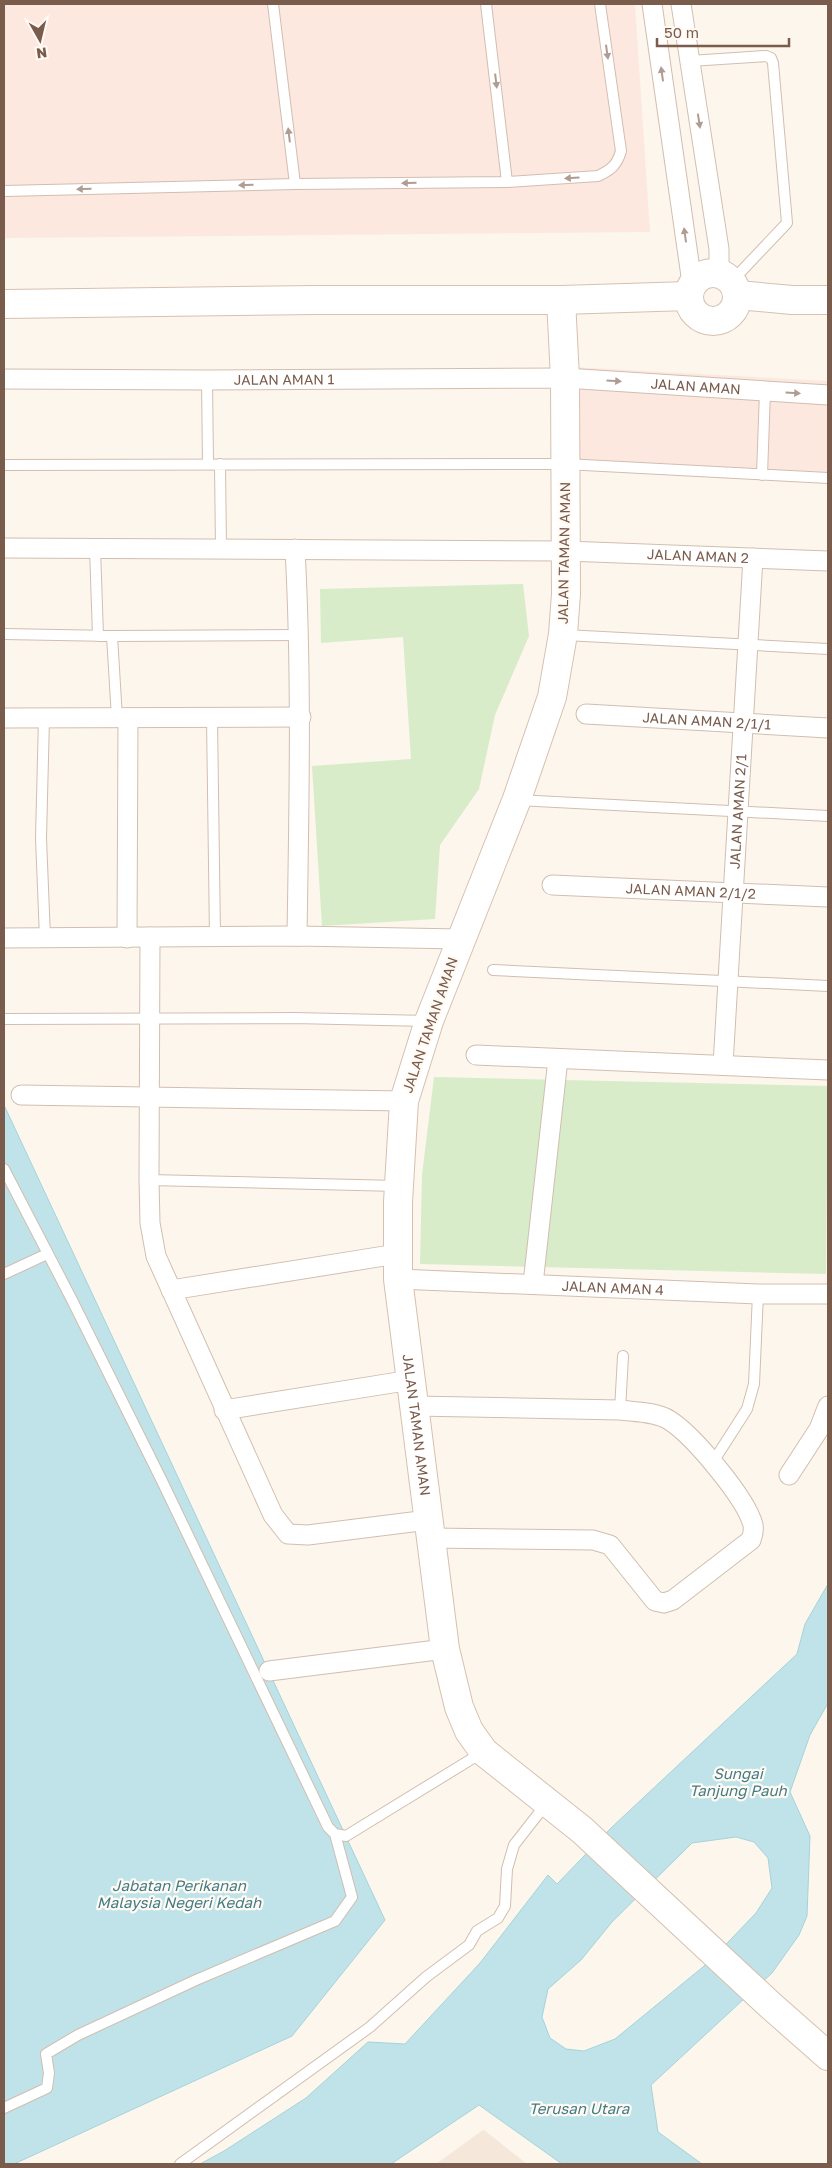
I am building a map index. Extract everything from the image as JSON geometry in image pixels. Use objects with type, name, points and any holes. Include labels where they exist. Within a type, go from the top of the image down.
[{"type":"street","points":[[652,4],[693,311],[699,316],[714,321],[728,316],[734,310],[730,283],[719,249],[681,4]]},
{"type":"street","points":[[4,304],[295,300],[560,300],[691,289],[704,274],[792,300],[828,300]]},
{"type":"street","name":"JALAN TAMAN AMAN","points":[[560,300],[565,378],[566,551],[563,634],[552,697],[516,800],[429,1021],[404,1101],[397,1267],[445,1649],[459,1707],[469,1730],[484,1752],[582,1830],[665,1905],[769,2004],[828,2056]]},
{"type":"street","name":"JALAN AMAN 1","points":[[4,379],[565,378]]},
{"type":"street","name":"JALAN AMAN","points":[[565,378],[828,395]]},
{"type":"street","name":"JALAN AMAN 2","points":[[4,548],[566,551],[828,561]]},
{"type":"street","points":[[295,549],[300,636],[301,718],[297,936]]},
{"type":"street","name":"JALAN AMAN 2/1","points":[[723,1066],[753,558]]},
{"type":"street","name":"JALAN AMAN 2/1/1","points":[[586,714],[828,728]]},
{"type":"street","points":[[4,718],[301,718]]},
{"type":"street","points":[[122,718],[127,938]]},
{"type":"street","name":"JALAN AMAN 2/1/2","points":[[552,885],[828,897]]},
{"type":"street","points":[[4,938],[297,936],[460,939]]},
{"type":"street","points":[[150,937],[149,1180],[150,1223],[156,1256],[224,1410],[273,1514],[288,1534],[308,1535],[429,1529],[593,1540],[610,1545],[655,1601],[664,1603],[674,1600],[751,1540],[754,1533],[746,1508],[713,1462],[684,1431],[667,1419],[643,1412],[412,1393],[224,1410]]},
{"type":"street","points":[[476,1055],[828,1070]]},
{"type":"street","points":[[533,1284],[558,1059]]},
{"type":"street","points":[[21,1095],[404,1101]]},
{"type":"street","name":"JALAN AMAN 4","points":[[171,1290],[397,1267],[533,1284],[758,1294],[828,1294]]},
{"type":"street","points":[[789,1475],[819,1429],[828,1406]]},
{"type":"street","points":[[269,1671],[445,1649]]},
{"type":"lane","points":[[273,4],[295,184]]},
{"type":"lane","points":[[486,4],[507,182]]},
{"type":"lane","points":[[4,191],[295,184],[507,182],[598,176],[610,170],[618,162],[621,151],[600,4]]},
{"type":"lane","points":[[690,61],[766,56],[772,58],[773,63],[787,222],[730,283]]},
{"type":"lane","points":[[207,380],[208,464]]},
{"type":"lane","points":[[762,475],[765,391]]},
{"type":"lane","points":[[220,464],[221,549]]},
{"type":"lane","points":[[4,465],[565,464],[828,478]]},
{"type":"lane","points":[[95,548],[98,636]]},
{"type":"lane","points":[[4,634],[300,636]]},
{"type":"lane","points":[[563,634],[828,649]]},
{"type":"lane","points":[[112,636],[122,718]]},
{"type":"lane","points":[[44,718],[42,838],[45,938]]},
{"type":"lane","points":[[212,718],[215,937]]},
{"type":"lane","points":[[516,800],[828,816]]},
{"type":"lane","points":[[493,970],[828,986]]},
{"type":"lane","points":[[4,1019],[149,1018],[429,1021]]},
{"type":"lane","points":[[4,1169],[162,1481],[328,1827],[335,1834],[352,1897],[335,1921],[196,1980],[78,2035],[46,2054],[49,2073],[47,2088],[4,2108]]},
{"type":"lane","points":[[149,1180],[399,1186]]},
{"type":"lane","points":[[4,1274],[47,1254]]},
{"type":"lane","points":[[713,1462],[747,1409],[754,1384],[758,1294]]},
{"type":"lane","points":[[620,1410],[623,1356]]},
{"type":"lane","points":[[335,1834],[346,1836],[484,1752]]},
{"type":"lane","points":[[180,2164],[370,2028],[426,1977],[469,1945],[477,1931],[498,1918],[505,1906],[507,1869],[514,1845],[546,1803]]},
{"type":"shaded area","points":[[4,4],[635,4],[650,232],[4,238]]},
{"type":"shaded area","points":[[572,367],[828,381],[828,477],[567,462]]},
{"type":"shaded area","points":[[483,2130],[527,2164],[436,2164]]},
{"type":"green space","points":[[523,584],[529,636],[495,715],[479,789],[440,845],[435,919],[322,926],[312,766],[411,759],[403,637],[321,643],[320,589]]},
{"type":"green space","points":[[434,1077],[828,1086],[826,1274],[420,1264],[422,1175]]},
{"type":"water","name":"Jabatan Perikanan Malaysia Negeri Kedah","points":[[4,1105],[385,1920],[292,2036],[14,2164],[4,2164]]},
{"type":"water","points":[[828,1584],[828,1703],[810,1735],[790,1792],[810,1836],[807,1916],[799,1935],[772,1973],[651,2085],[658,2132],[702,2164],[562,2164],[479,2105],[391,2164],[200,2164],[224,2151],[306,2098],[368,2042],[405,2044],[480,1963],[548,1875],[557,1884],[612,1827],[797,1654],[805,1624]],"holes":[[[736,1837],[754,1842],[768,1858],[772,1888],[756,1913],[709,1962],[615,2039],[584,2051],[566,2049],[550,2038],[542,2017],[548,1989],[581,1960],[612,1922],[692,1843]]]},
{"type":"water label","name":"Sungai Tanjung Pauh","points":[[738,1782]]},
{"type":"water label","name":"Terusan Utara","points":[[579,2109]]}]
